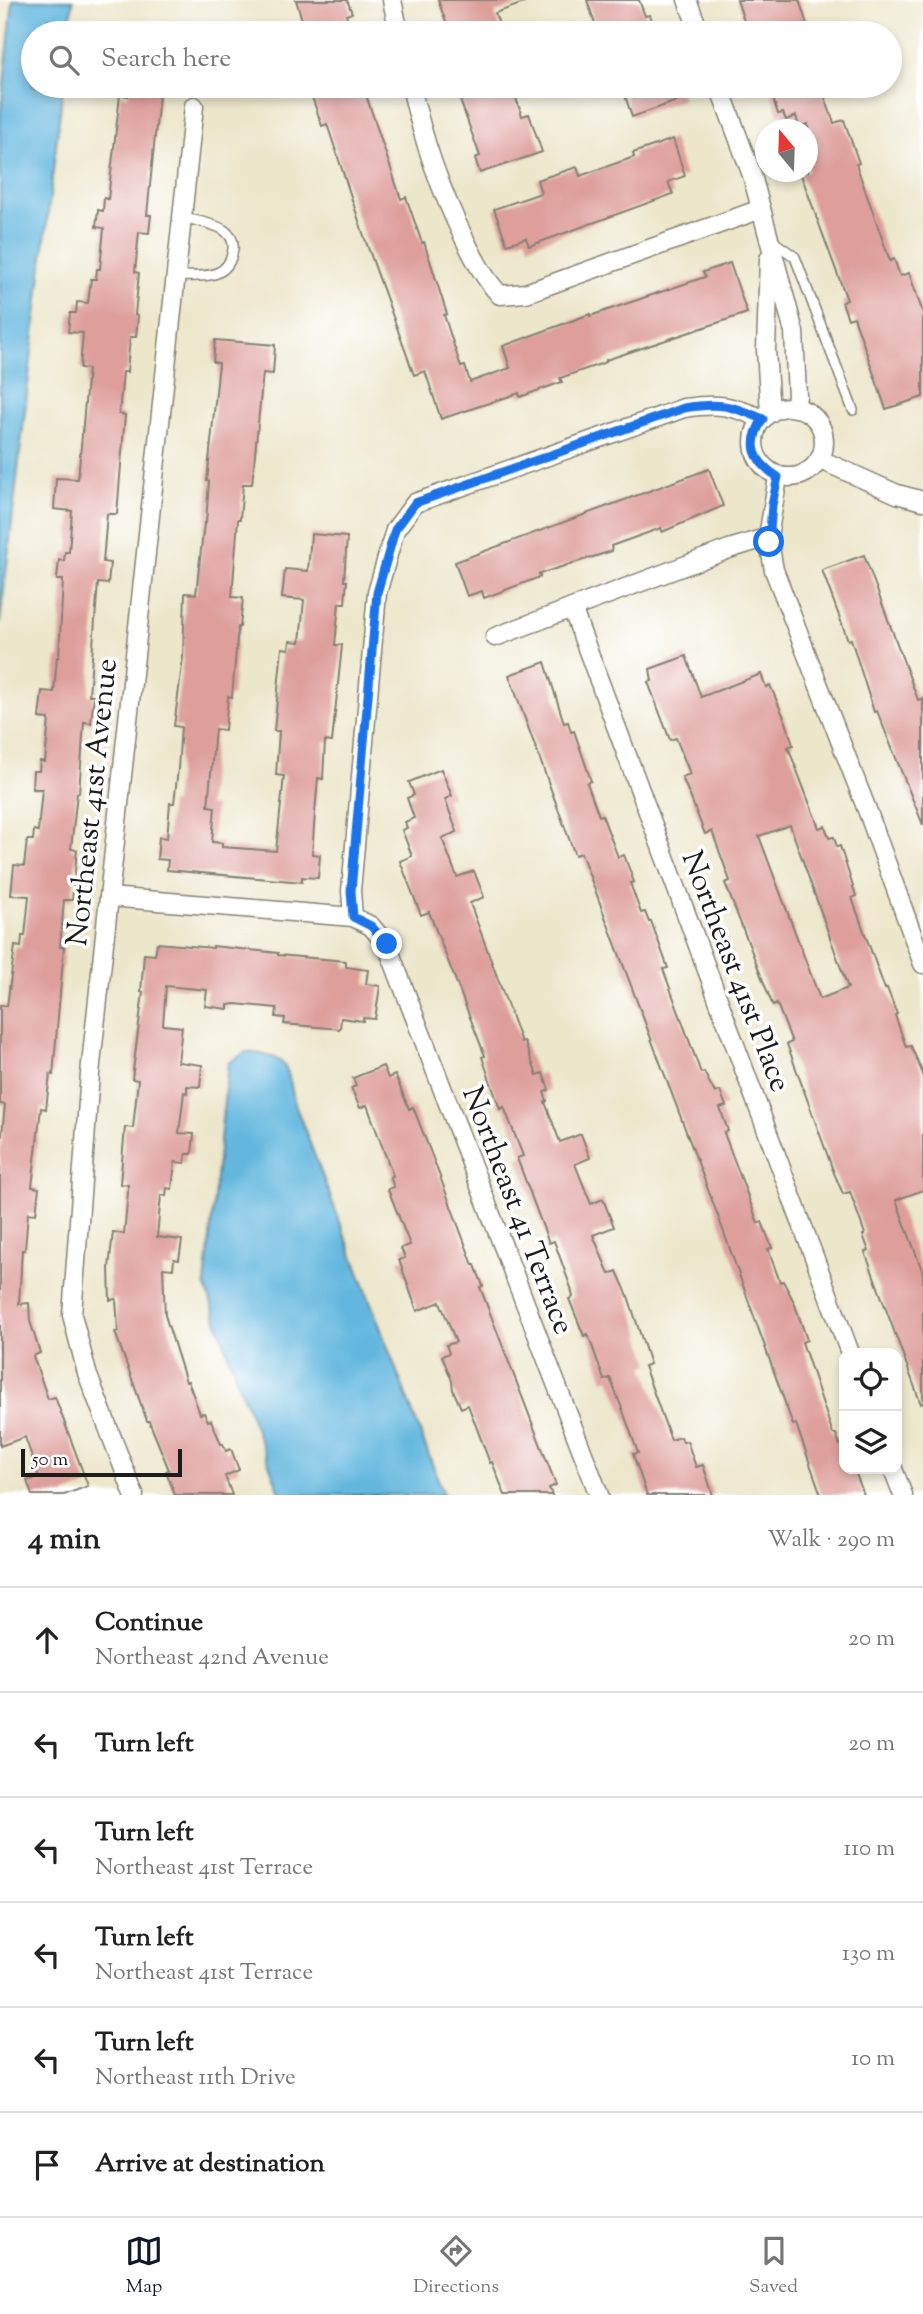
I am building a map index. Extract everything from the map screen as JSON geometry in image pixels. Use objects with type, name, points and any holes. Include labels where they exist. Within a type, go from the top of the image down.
[{"type":"street","points":[[392,0],[396,21]]},
{"type":"street","points":[[687,0],[695,21]]},
{"type":"street","points":[[414,98],[422,136],[450,211],[485,280],[500,295],[526,293],[761,209]]},
{"type":"street","points":[[723,98],[752,175],[795,339],[796,408]]},
{"type":"street","name":"Northeast 41st Avenue","points":[[134,1495],[87,1373],[72,1315],[90,1074],[194,106]]},
{"type":"street","points":[[766,416],[769,237]]},
{"type":"street","points":[[766,340],[795,339]]},
{"type":"street","points":[[109,897],[353,917],[351,891],[377,593],[395,530],[415,503],[684,408],[712,404],[766,416]]},
{"type":"street","points":[[782,408],[796,408],[811,414],[818,421],[825,435],[824,451],[816,467],[793,478],[778,477],[764,468],[756,456],[756,429],[766,416],[782,408]]},
{"type":"street","points":[[821,460],[897,494],[923,501]]},
{"type":"street","points":[[778,477],[768,537],[774,570],[869,815],[923,964]]},
{"type":"street","points":[[495,637],[729,549],[768,537]]},
{"type":"street","name":"Northeast 41st Place","points":[[572,608],[848,1348]]},
{"type":"street","name":"Northeast 41 Terrace","points":[[353,917],[371,926],[387,944],[599,1495]]},
{"type":"street","points":[[895,1474],[903,1495]]},
{"type":"lane","points":[[176,276],[206,276],[219,272],[229,264],[233,243],[221,228],[182,217]]},
{"type":"lane","points":[[769,237],[795,257],[853,410]]},
{"type":"water","points":[[13,0],[73,0],[70,21],[21,21],[21,98],[62,98],[0,624],[0,120]]},
{"type":"water","points":[[246,1052],[271,1056],[284,1065],[287,1071],[295,1104],[444,1495],[281,1495],[236,1378],[205,1284],[228,1063]]},
{"type":"building","points":[[296,0],[347,0],[352,13],[346,15],[348,21],[302,21]]},
{"type":"building","points":[[438,0],[524,0],[524,3],[495,13],[498,21],[446,21]]},
{"type":"building","points":[[587,0],[639,0],[645,16],[650,15],[652,21],[594,21]]},
{"type":"building","points":[[737,0],[799,0],[806,21],[744,21]]},
{"type":"building","points":[[120,98],[159,98],[147,215],[151,215],[149,233],[139,232],[135,272],[139,273],[136,337],[130,337],[127,372],[123,372],[119,414],[125,415],[117,514],[107,514],[103,562],[110,563],[108,584],[98,583],[89,695],[94,695],[91,723],[84,722],[79,793],[71,849],[77,850],[72,900],[64,900],[60,947],[64,947],[53,1075],[50,1074],[46,1109],[41,1108],[32,1187],[39,1188],[36,1214],[28,1213],[25,1250],[22,1250],[19,1304],[29,1303],[30,1321],[40,1353],[33,1356],[48,1399],[55,1397],[88,1486],[64,1495],[32,1495],[27,1481],[39,1477],[25,1437],[0,1446],[0,1152],[5,1105],[0,1104],[0,1005],[7,1006],[15,946],[21,947],[22,936],[25,936],[29,896],[11,895],[14,865],[24,866],[27,840],[33,840],[34,830],[38,831],[42,789],[32,789],[33,771],[39,771],[40,761],[45,762],[49,719],[39,718],[42,691],[54,692],[59,657],[63,580],[57,580],[59,560],[64,561],[65,552],[69,552],[72,511],[54,509],[56,478],[78,479],[88,369],[80,368],[83,333],[68,332],[70,313],[76,313],[77,302],[88,303],[91,279],[96,279],[97,269],[100,269],[104,228],[96,227],[98,210],[103,211],[104,198],[108,199]]},
{"type":"building","points":[[312,98],[367,98],[401,199],[406,197],[422,243],[424,242],[461,367],[465,366],[470,382],[510,368],[503,346],[590,314],[705,277],[703,272],[730,263],[747,313],[606,360],[560,378],[562,382],[520,397],[519,393],[441,419],[425,371],[414,375],[327,124],[322,126]]},
{"type":"building","points":[[459,98],[516,98],[522,116],[529,114],[542,152],[480,173],[475,158],[480,156]]},
{"type":"building","points":[[626,98],[683,98],[683,99],[632,117]]},
{"type":"building","points":[[773,98],[825,98],[834,123],[844,120],[859,163],[856,164],[890,261],[894,259],[900,276],[909,273],[923,313],[923,397],[886,409],[854,317],[848,319],[842,302],[847,300],[804,182],[818,182],[818,119],[797,119],[796,116],[786,119],[783,113],[778,114]]},
{"type":"building","points":[[673,139],[685,176],[668,182],[673,194],[529,246],[526,238],[507,244],[494,209],[541,193],[537,180],[577,167],[580,176],[634,157],[633,153]]},
{"type":"building","points":[[215,340],[275,345],[273,374],[263,373],[252,484],[243,484],[238,519],[232,597],[243,598],[232,697],[228,696],[225,730],[215,729],[208,806],[215,807],[212,842],[222,843],[222,847],[276,851],[284,776],[276,775],[279,731],[274,731],[282,648],[289,649],[290,641],[300,642],[304,600],[282,598],[285,569],[308,571],[311,534],[347,537],[345,603],[339,603],[335,645],[342,645],[332,742],[325,741],[323,779],[318,778],[315,813],[312,854],[320,855],[318,878],[302,877],[302,882],[167,870],[168,860],[157,859],[159,837],[167,838],[170,803],[174,803],[178,769],[181,727],[174,726],[183,658],[185,593],[196,594],[206,523],[207,481],[219,363],[213,362]]},
{"type":"building","points":[[709,469],[723,506],[662,532],[661,528],[611,546],[612,551],[539,574],[540,577],[484,598],[482,591],[467,596],[455,562]]},
{"type":"building","points":[[864,555],[918,700],[923,698],[923,825],[877,711],[874,712],[851,639],[848,640],[822,570]]},
{"type":"building","points":[[686,656],[701,697],[761,674],[766,687],[770,685],[786,722],[793,745],[788,747],[819,828],[825,826],[829,838],[834,837],[837,847],[840,846],[856,896],[852,898],[885,989],[887,988],[897,1014],[895,1015],[906,1047],[911,1046],[923,1074],[923,1190],[896,1200],[923,1273],[921,1404],[865,1252],[869,1251],[863,1235],[865,1234],[850,1192],[843,1194],[834,1173],[787,1044],[792,1042],[777,1004],[773,1006],[725,883],[730,881],[712,831],[705,834],[682,777],[690,774],[676,738],[670,740],[648,682],[652,681],[650,669]],"holes":[[[790,825],[848,988],[820,999],[759,836]]]},
{"type":"building","points":[[545,662],[564,723],[568,722],[571,732],[574,731],[591,781],[587,783],[599,816],[602,815],[618,857],[624,855],[634,882],[630,883],[641,913],[645,912],[649,922],[651,921],[668,968],[663,969],[701,1073],[704,1072],[715,1093],[720,1091],[726,1106],[720,1108],[728,1131],[724,1133],[758,1223],[762,1222],[772,1248],[768,1249],[780,1282],[783,1281],[794,1302],[807,1340],[802,1342],[833,1434],[836,1434],[839,1442],[839,1474],[856,1474],[864,1495],[821,1495],[581,853],[575,855],[509,675]]},
{"type":"building","points":[[441,769],[452,796],[445,799],[457,832],[442,838],[457,877],[474,871],[484,897],[470,903],[521,1042],[524,1041],[537,1075],[543,1073],[549,1090],[544,1092],[545,1102],[560,1142],[581,1134],[590,1158],[575,1164],[591,1204],[603,1199],[614,1227],[593,1235],[609,1274],[617,1271],[628,1296],[650,1364],[644,1366],[671,1440],[681,1437],[683,1442],[687,1441],[696,1467],[703,1465],[713,1495],[647,1495],[633,1454],[638,1453],[623,1411],[610,1378],[604,1380],[588,1334],[584,1336],[569,1299],[573,1297],[571,1288],[554,1241],[549,1243],[517,1158],[523,1156],[504,1107],[500,1109],[482,1057],[485,1056],[429,912],[421,915],[400,861],[412,856],[402,830],[407,828],[405,822],[414,818],[407,798],[414,795],[409,782]]},
{"type":"building","points":[[157,943],[213,946],[346,961],[346,967],[368,970],[366,984],[380,986],[375,1019],[363,1018],[363,1021],[341,1018],[340,1029],[284,1024],[285,1018],[276,1017],[277,1008],[235,1004],[228,1005],[228,1009],[205,1006],[207,990],[166,986],[163,1025],[182,1027],[178,1062],[202,1065],[200,1087],[187,1086],[187,1093],[184,1092],[179,1133],[194,1134],[192,1154],[186,1154],[185,1163],[175,1162],[172,1189],[167,1188],[166,1196],[161,1195],[157,1237],[182,1240],[179,1260],[174,1259],[173,1269],[163,1268],[165,1315],[186,1382],[188,1381],[200,1414],[204,1413],[208,1421],[211,1420],[221,1444],[226,1451],[231,1449],[239,1470],[225,1476],[232,1495],[175,1495],[166,1471],[169,1470],[147,1421],[115,1332],[118,1331],[116,1299],[110,1300],[109,1268],[113,1232],[124,1234],[128,1185],[120,1184],[125,1127],[133,1128],[138,1080],[132,1079],[143,992],[144,954],[155,955]]},
{"type":"building","points":[[383,1066],[388,1078],[395,1075],[409,1109],[413,1107],[483,1286],[480,1287],[556,1485],[549,1488],[552,1495],[505,1495],[468,1405],[461,1408],[453,1390],[442,1356],[449,1353],[446,1345],[456,1342],[440,1302],[417,1311],[399,1260],[405,1258],[401,1248],[410,1245],[388,1189],[394,1187],[390,1177],[393,1176],[367,1105],[360,1108],[351,1088],[356,1086],[353,1078]]},
{"type":"route","points":[[387,944],[371,926],[353,917],[351,891],[377,593],[395,530],[415,503],[684,408],[712,404],[740,409],[763,419],[756,429],[756,456],[764,468],[778,477],[772,505],[769,542]]}]
